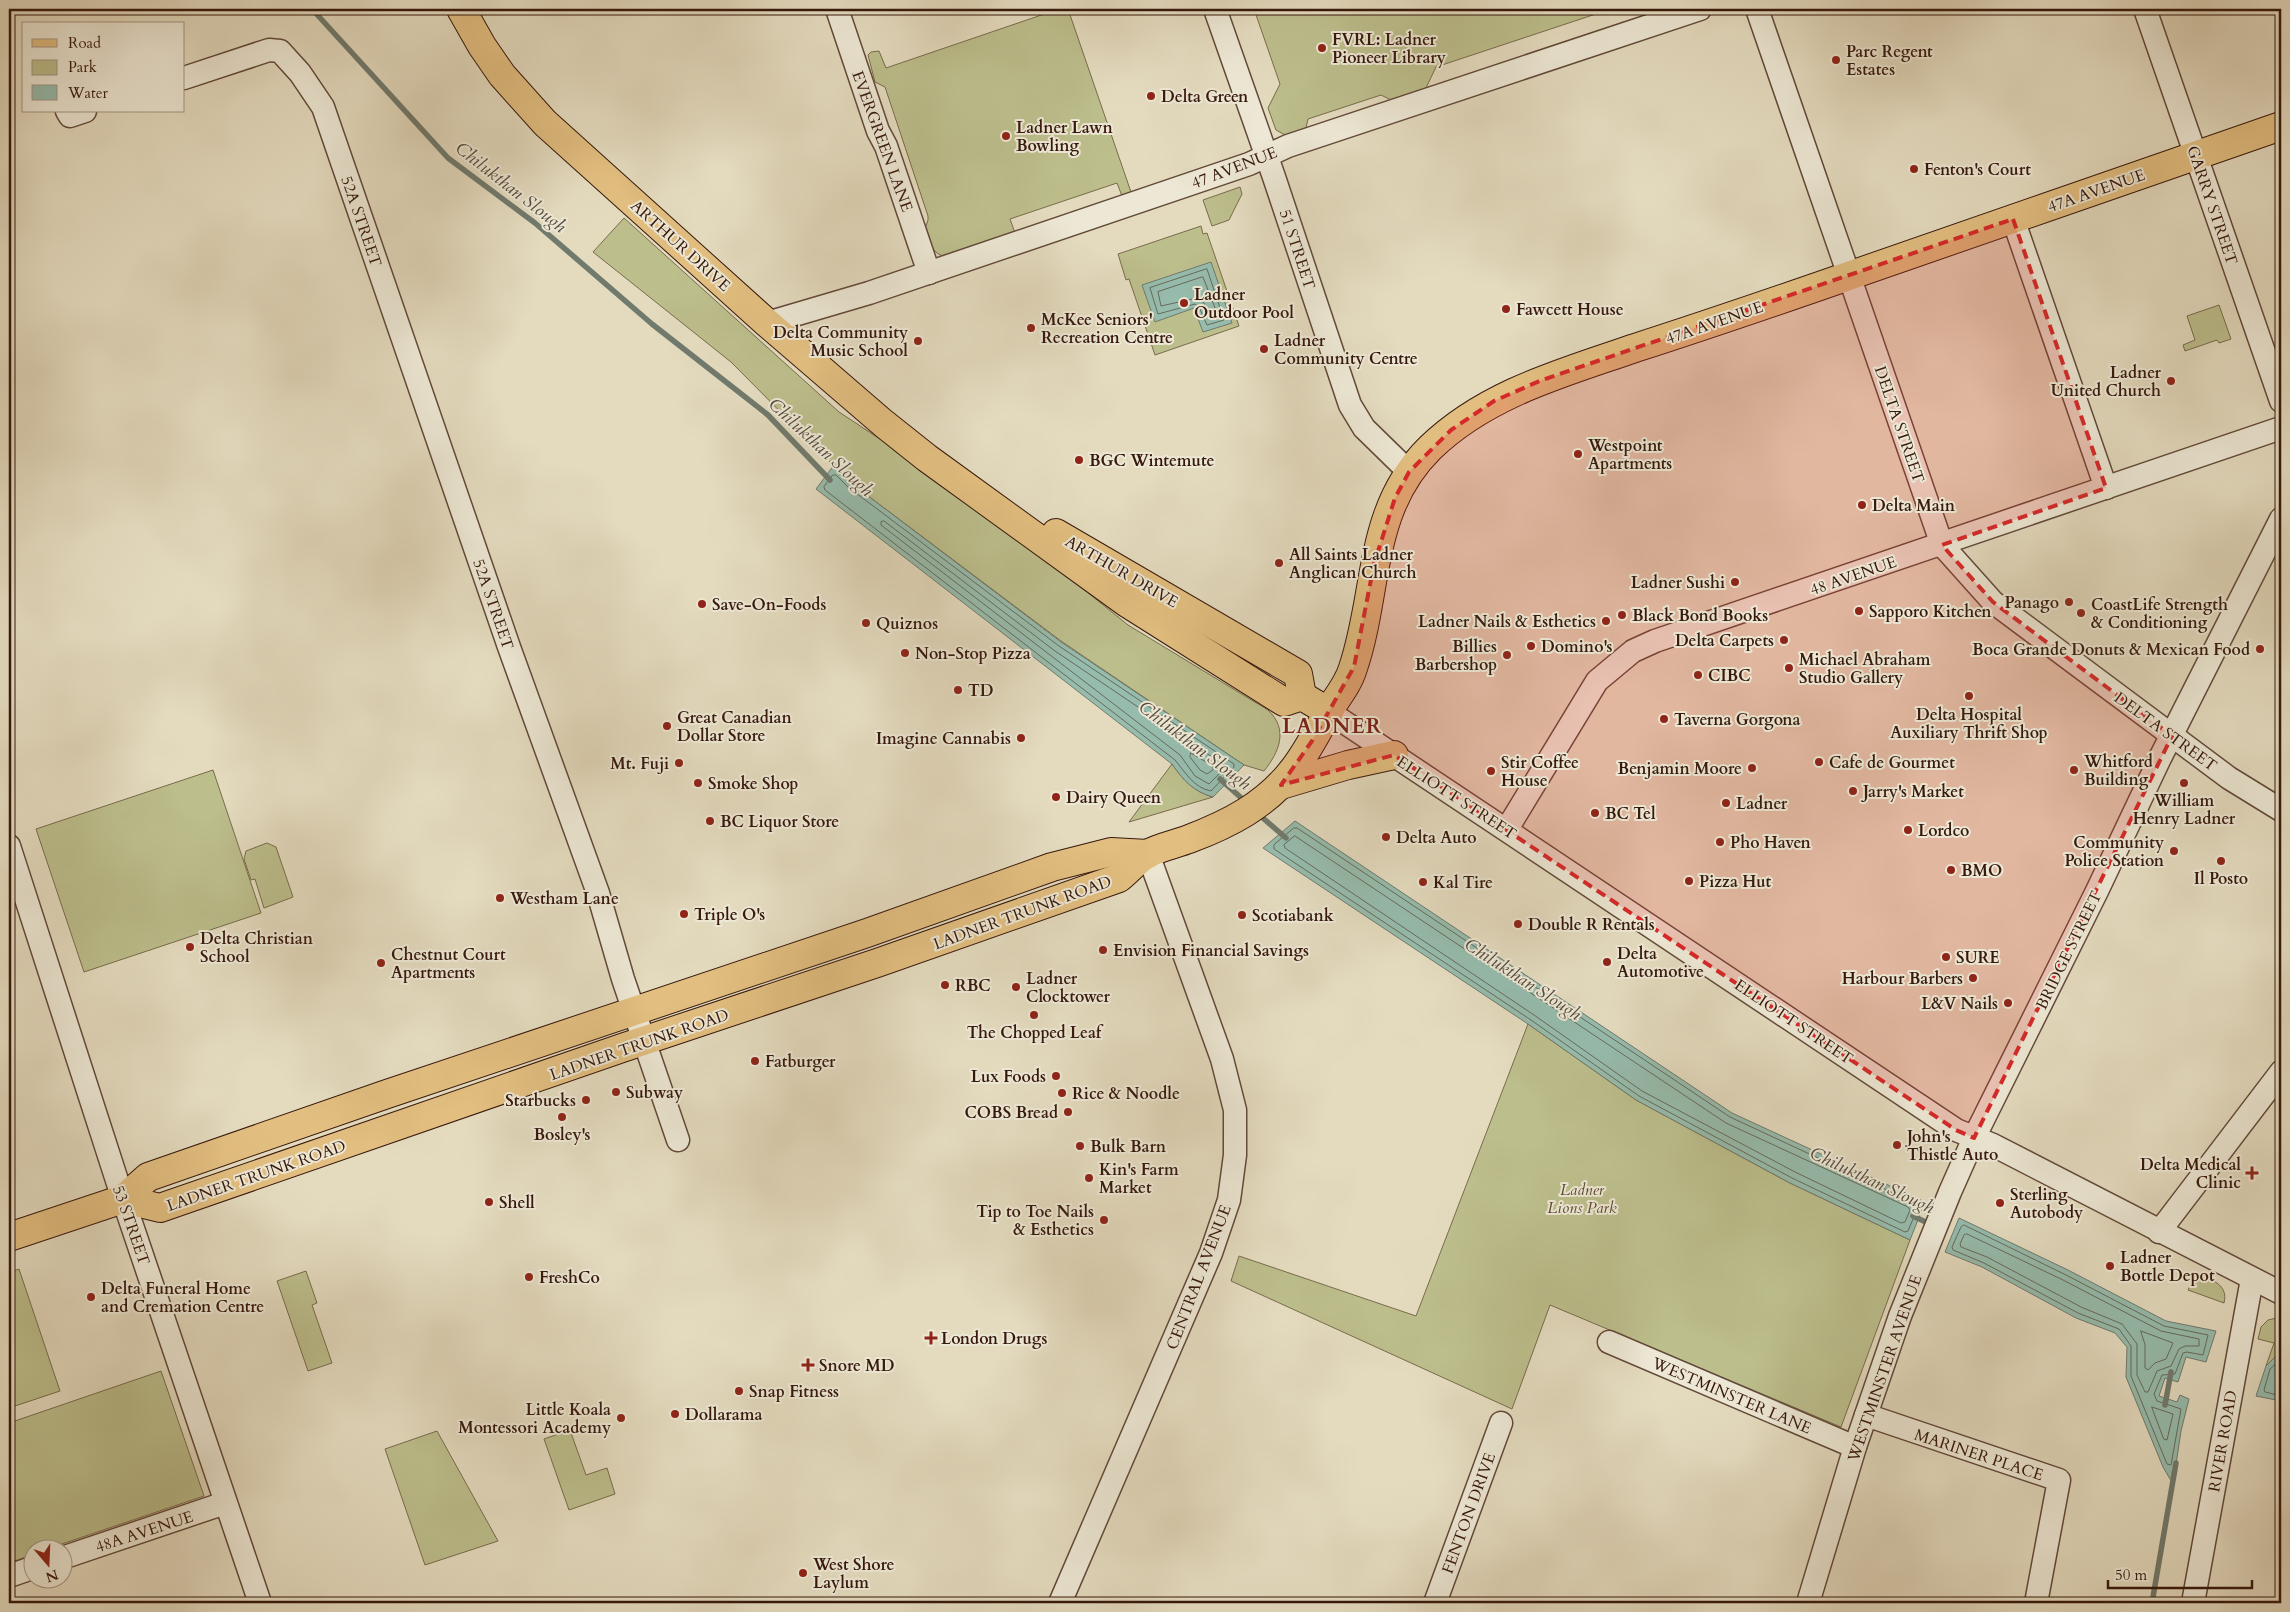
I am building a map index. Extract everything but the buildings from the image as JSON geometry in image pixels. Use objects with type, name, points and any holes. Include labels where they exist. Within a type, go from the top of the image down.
[{"type":"main road","name":"ARTHUR DRIVE","points":[[461,9],[482,46],[502,75],[535,113],[767,323],[927,458],[1298,674],[1302,696],[1329,712]]},
{"type":"main road","name":"47A AVENUE","points":[[1329,712],[1354,667],[1368,607],[1374,564],[1384,525],[1395,498],[1409,472],[1435,444],[1451,430],[1494,401],[1518,389],[2281,126]]},
{"type":"main road","name":"LADNER TRUNK ROAD","points":[[123,1199],[160,1208],[1064,899],[1119,878],[1148,854],[1187,840],[1237,818],[1263,801],[1281,785],[1302,757],[1329,712]]},
{"type":"main road","points":[[1281,785],[1348,765],[1394,756]]},
{"type":"main road","name":"LADNER TRUNK ROAD","points":[[9,1237],[123,1199],[148,1177],[1052,867],[1111,852],[1148,854]]},
{"type":"street","name":"EVERGREEN LANE","points":[[837,9],[929,273]]},
{"type":"street","name":"51 STREET","points":[[1215,9],[1350,405],[1364,428],[1409,472]]},
{"type":"street","name":"47 AVENUE","points":[[767,323],[929,273],[1249,164],[1288,146],[1700,9]]},
{"type":"street","name":"DELTA STREET","points":[[1757,9],[1942,545],[1993,602],[2229,778],[2281,810]]},
{"type":"street","name":"GARRY STREET","points":[[2145,9],[2281,401]]},
{"type":"street","name":"52A STREET","points":[[185,78],[269,50],[280,51],[300,73],[323,107],[509,647],[598,893],[633,1012],[678,1140]]},
{"type":"street","points":[[68,112],[70,116],[82,112]]},
{"type":"street","points":[[2013,219],[2106,488]]},
{"type":"street","name":"48 AVENUE","points":[[1507,829],[1589,692],[1606,671],[1633,651],[1655,641],[1942,545],[2281,428]]},
{"type":"street","name":"BRIDGE STREET","points":[[1974,1138],[2281,519]]},
{"type":"street","name":"ELLIOTT STREET","points":[[1329,712],[1956,1130],[1993,1145],[2159,1232],[2281,1293]]},
{"type":"street","name":"53 STREET","points":[[9,846],[123,1199],[260,1603]]},
{"type":"street","name":"CENTRAL AVENUE","points":[[1060,1603],[1208,1261],[1229,1200],[1235,1155],[1235,1110],[1222,1059],[1148,854]]},
{"type":"street","points":[[2159,1232],[2281,1072]]},
{"type":"street","name":"WESTMINSTER AVENUE","points":[[1808,1603],[1866,1415],[1923,1256],[1974,1138]]},
{"type":"street","name":"RIVER ROAD","points":[[2193,1603],[2252,1279]]},
{"type":"street","name":"WESTMINSTER LANE","points":[[1609,1342],[1855,1447]]},
{"type":"street","name":"MARINER PLACE","points":[[1866,1415],[2059,1480],[2036,1603]]},
{"type":"street","name":"FENTON DRIVE","points":[[1435,1603],[1501,1423]]},
{"type":"street","name":"48A AVENUE","points":[[72,1555],[226,1504]]},
{"type":"street","points":[[9,1576],[22,1571]]},
{"type":"highlighted area","points":[[2013,219],[2106,488],[1942,545],[1993,602],[2172,736],[1974,1138],[1956,1130],[1394,755],[1281,785],[1312,741],[1354,667],[1374,564],[1395,498],[1409,472],[1451,430],[1494,401],[1542,380]]},
{"type":"green space","name":"Ladner Lawn Bowling","points":[[1059,9],[1068,9],[1132,195],[1122,196],[1117,183],[1010,219],[1015,233],[943,256],[936,252],[931,245],[925,229],[928,216],[885,87],[875,82],[868,55],[871,52],[879,51],[886,68]]},
{"type":"green space","points":[[1254,9],[1611,9],[1436,67],[1425,90],[1393,101],[1381,95],[1308,119],[1306,128],[1285,135],[1276,130],[1268,108],[1280,84]]},
{"type":"green space","points":[[1240,187],[1242,194],[1229,220],[1212,226],[1203,200]]},
{"type":"green space","points":[[624,218],[839,412],[880,439],[1050,562],[1128,625],[1268,710],[1278,725],[1280,741],[1274,756],[1264,771],[1244,765],[1061,641],[851,483],[731,362],[593,252]]},
{"type":"green space","name":"Ladner Outdoor Pool","points":[[1201,226],[1203,234],[1207,233],[1239,326],[1155,355],[1129,279],[1126,280],[1118,254]]},
{"type":"green space","points":[[2219,305],[2231,339],[2219,343],[2217,340],[2185,351],[2183,345],[2195,340],[2187,316]]},
{"type":"green space","points":[[1172,764],[1190,785],[1200,792],[1213,797],[1129,822]]},
{"type":"green space","points":[[213,770],[261,913],[84,972],[36,829]]},
{"type":"green space","points":[[267,843],[276,847],[293,897],[264,908],[255,879],[251,880],[244,859],[246,851]]},
{"type":"green space","name":"Ladner Lions Park","points":[[1528,1024],[1636,1100],[1790,1183],[1910,1240],[1841,1427],[1550,1305],[1512,1409],[1231,1281],[1239,1256],[1416,1316]]},
{"type":"green space","points":[[19,1269],[60,1391],[9,1408],[9,1273]]},
{"type":"green space","points":[[306,1271],[317,1303],[312,1305],[332,1363],[308,1371],[277,1281]]},
{"type":"green space","points":[[2196,1273],[2212,1280],[2221,1287],[2224,1291],[2224,1303],[2188,1290]]},
{"type":"green space","points":[[2281,1317],[2281,1353],[2266,1366],[2274,1343],[2258,1339],[2261,1327],[2268,1320]]},
{"type":"green space","points":[[161,1371],[204,1496],[72,1541],[22,1540],[22,1558],[9,1563],[9,1423]]},
{"type":"green space","points":[[570,1430],[586,1475],[607,1468],[615,1494],[569,1510],[544,1439]]},
{"type":"green space","points":[[437,1431],[498,1541],[425,1565],[385,1449]]},
{"type":"water","points":[[1211,262],[1232,323],[1203,332],[1194,308],[1155,322],[1142,285]]},
{"type":"water","points":[[834,465],[851,483],[1061,642],[1244,765],[1213,797],[1195,789],[1180,775],[1172,764],[816,489]]},
{"type":"water","points":[[1295,821],[1732,1113],[1925,1202],[1910,1240],[1790,1183],[1636,1100],[1528,1024],[1263,848]]},
{"type":"water","points":[[1959,1218],[2068,1270],[2166,1321],[2216,1331],[2206,1362],[2186,1357],[2178,1382],[2165,1378],[2159,1396],[2177,1402],[2180,1395],[2189,1399],[2181,1431],[2173,1484],[2163,1467],[2126,1377],[2127,1347],[2115,1333],[2076,1318],[1982,1267],[1945,1252]]},
{"type":"water","points":[[2280,1352],[2281,1401],[2256,1396],[2266,1366]]},
{"type":"waterway","name":"Chilukthan Slough","points":[[312,9],[448,158],[535,223],[652,324],[768,415],[830,480]]},
{"type":"waterway","name":"Chilukthan Slough","points":[[1220,779],[1247,803]]},
{"type":"waterway","name":"Chilukthan Slough","points":[[1257,813],[1286,838]]},
{"type":"waterway","name":"Chilukthan Slough","points":[[1913,1216],[1932,1225]]},
{"type":"waterway","points":[[2165,1405],[2171,1372]]},
{"type":"waterway","points":[[2152,1603],[2176,1463]]},
{"type":"place","name":"FVRL: Ladner Pioneer Library","points":[[1322,48]]},
{"type":"place","name":"Parc Regent Estates","points":[[1836,60]]},
{"type":"place","name":"Delta Green","points":[[1151,96]]},
{"type":"place","name":"Ladner Lawn Bowling","points":[[1006,136]]},
{"type":"place","name":"Fenton's Court","points":[[1914,169]]},
{"type":"place","name":"Ladner Outdoor Pool","points":[[1184,303]]},
{"type":"place","name":"Fawcett House","points":[[1506,309]]},
{"type":"place","name":"McKee Seniors' Recreation Centre","points":[[1031,328]]},
{"type":"place","name":"Delta Community Music School","points":[[918,341]]},
{"type":"place","name":"Ladner Community Centre","points":[[1264,349]]},
{"type":"place","name":"Ladner United Church","points":[[2171,381]]},
{"type":"place","name":"Westpoint Apartments","points":[[1578,454]]},
{"type":"place","name":"BGC Wintemute","points":[[1079,460]]},
{"type":"place","name":"Delta Main","points":[[1862,505]]},
{"type":"place","name":"All Saints Ladner Anglican Church","points":[[1279,563]]},
{"type":"place","name":"Ladner Sushi","points":[[1735,582]]},
{"type":"place","name":"Panago","points":[[2069,602]]},
{"type":"place","name":"Save-On-Foods","points":[[702,604]]},
{"type":"place","name":"Sapporo Kitchen","points":[[1859,611]]},
{"type":"place","name":"CoastLife Strength & Conditioning","points":[[2081,613]]},
{"type":"place","name":"Black Bond Books","points":[[1622,615]]},
{"type":"place","name":"Ladner Nails & Esthetics","points":[[1606,621]]},
{"type":"place","name":"Quiznos","points":[[866,623]]},
{"type":"place","name":"Delta Carpets","points":[[1784,640]]},
{"type":"place","name":"Domino's","points":[[1531,646]]},
{"type":"place","name":"Boca Grande Donuts & Mexican Food","points":[[2260,649]]},
{"type":"place","name":"Non-Stop Pizza","points":[[905,653]]},
{"type":"place","name":"Billies Barbershop","points":[[1507,655]]},
{"type":"place","name":"Michael Abraham Studio Gallery","points":[[1789,668]]},
{"type":"place","name":"CIBC","points":[[1698,675]]},
{"type":"place","name":"TD","points":[[958,690]]},
{"type":"place","name":"Delta Hospital Auxiliary Thrift Shop","points":[[1969,696]]},
{"type":"place","name":"Taverna Gorgona","points":[[1664,719]]},
{"type":"place","name":"Great Canadian Dollar Store","points":[[667,726]]},
{"type":"place","name":"Imagine Cannabis","points":[[1021,738]]},
{"type":"place","name":"Cafe de Gourmet","points":[[1819,762]]},
{"type":"place","name":"Mt. Fuji","points":[[679,763]]},
{"type":"place","name":"Benjamin Moore","points":[[1752,768]]},
{"type":"place","name":"Whitford Building","points":[[2074,770]]},
{"type":"place","name":"Stir Coffee House","points":[[1491,771]]},
{"type":"place","name":"Smoke Shop","points":[[698,783]]},
{"type":"place","name":"William Henry Ladner","points":[[2184,783]]},
{"type":"place","name":"Jarry's Market","points":[[1853,791]]},
{"type":"place","name":"Dairy Queen","points":[[1056,797]]},
{"type":"place","name":"Ladner","points":[[1726,803]]},
{"type":"place","name":"BC Tel","points":[[1595,813]]},
{"type":"place","name":"BC Liquor Store","points":[[710,821]]},
{"type":"place","name":"Lordco","points":[[1908,830]]},
{"type":"place","name":"Delta Auto","points":[[1386,837]]},
{"type":"place","name":"Pho Haven","points":[[1720,842]]},
{"type":"place","name":"Community Police Station","points":[[2174,851]]},
{"type":"place","name":"Il Posto","points":[[2221,861]]},
{"type":"place","name":"BMO","points":[[1951,870]]},
{"type":"place","name":"Pizza Hut","points":[[1689,881]]},
{"type":"place","name":"Kal Tire","points":[[1423,882]]},
{"type":"place","name":"Westham Lane","points":[[500,898]]},
{"type":"place","name":"Triple O's","points":[[684,914]]},
{"type":"place","name":"Scotiabank","points":[[1242,915]]},
{"type":"place","name":"Double R Rentals","points":[[1518,924]]},
{"type":"place","name":"Delta Christian School","points":[[190,947]]},
{"type":"place","name":"Envision Financial Savings","points":[[1103,950]]},
{"type":"place","name":"SURE","points":[[1946,957]]},
{"type":"place","name":"Delta Automotive","points":[[1607,962]]},
{"type":"place","name":"Chestnut Court Apartments","points":[[381,963]]},
{"type":"place","name":"Harbour Barbers","points":[[1973,978]]},
{"type":"place","name":"RBC","points":[[945,985]]},
{"type":"place","name":"Ladner Clocktower","points":[[1016,987]]},
{"type":"place","name":"L&V Nails","points":[[2008,1003]]},
{"type":"place","name":"The Chopped Leaf","points":[[1034,1015]]},
{"type":"place","name":"Fatburger","points":[[755,1061]]},
{"type":"place","name":"Lux Foods","points":[[1056,1076]]},
{"type":"place","name":"Subway","points":[[616,1092]]},
{"type":"place","name":"Rice & Noodle","points":[[1062,1093]]},
{"type":"place","name":"Starbucks","points":[[586,1100]]},
{"type":"place","name":"COBS Bread","points":[[1068,1112]]},
{"type":"place","name":"Bosley's","points":[[562,1117]]},
{"type":"place","name":"John's Thistle Auto","points":[[1897,1145]]},
{"type":"place","name":"Bulk Barn","points":[[1080,1146]]},
{"type":"place","name":"Delta Medical Clinic","points":[[2252,1173]]},
{"type":"place","name":"Kin's Farm Market","points":[[1089,1178]]},
{"type":"place","name":"Shell","points":[[489,1202]]},
{"type":"place","name":"Sterling Autobody","points":[[2000,1203]]},
{"type":"place","name":"Tip to Toe Nails & Esthetics","points":[[1104,1220]]},
{"type":"place","name":"Ladner Bottle Depot","points":[[2110,1266]]},
{"type":"place","name":"FreshCo","points":[[529,1277]]},
{"type":"place","name":"Delta Funeral Home and Cremation Centre","points":[[91,1297]]},
{"type":"place","name":"London Drugs","points":[[931,1338]]},
{"type":"place","name":"Snore MD","points":[[808,1365]]},
{"type":"place","name":"Snap Fitness","points":[[739,1391]]},
{"type":"place","name":"Dollarama","points":[[675,1414]]},
{"type":"place","name":"Little Koala Montessori Academy","points":[[621,1418]]},
{"type":"place","name":"West Shore Laylum","points":[[803,1573]]},
{"type":"district","name":"LADNER","points":[[1332,726]]}]
